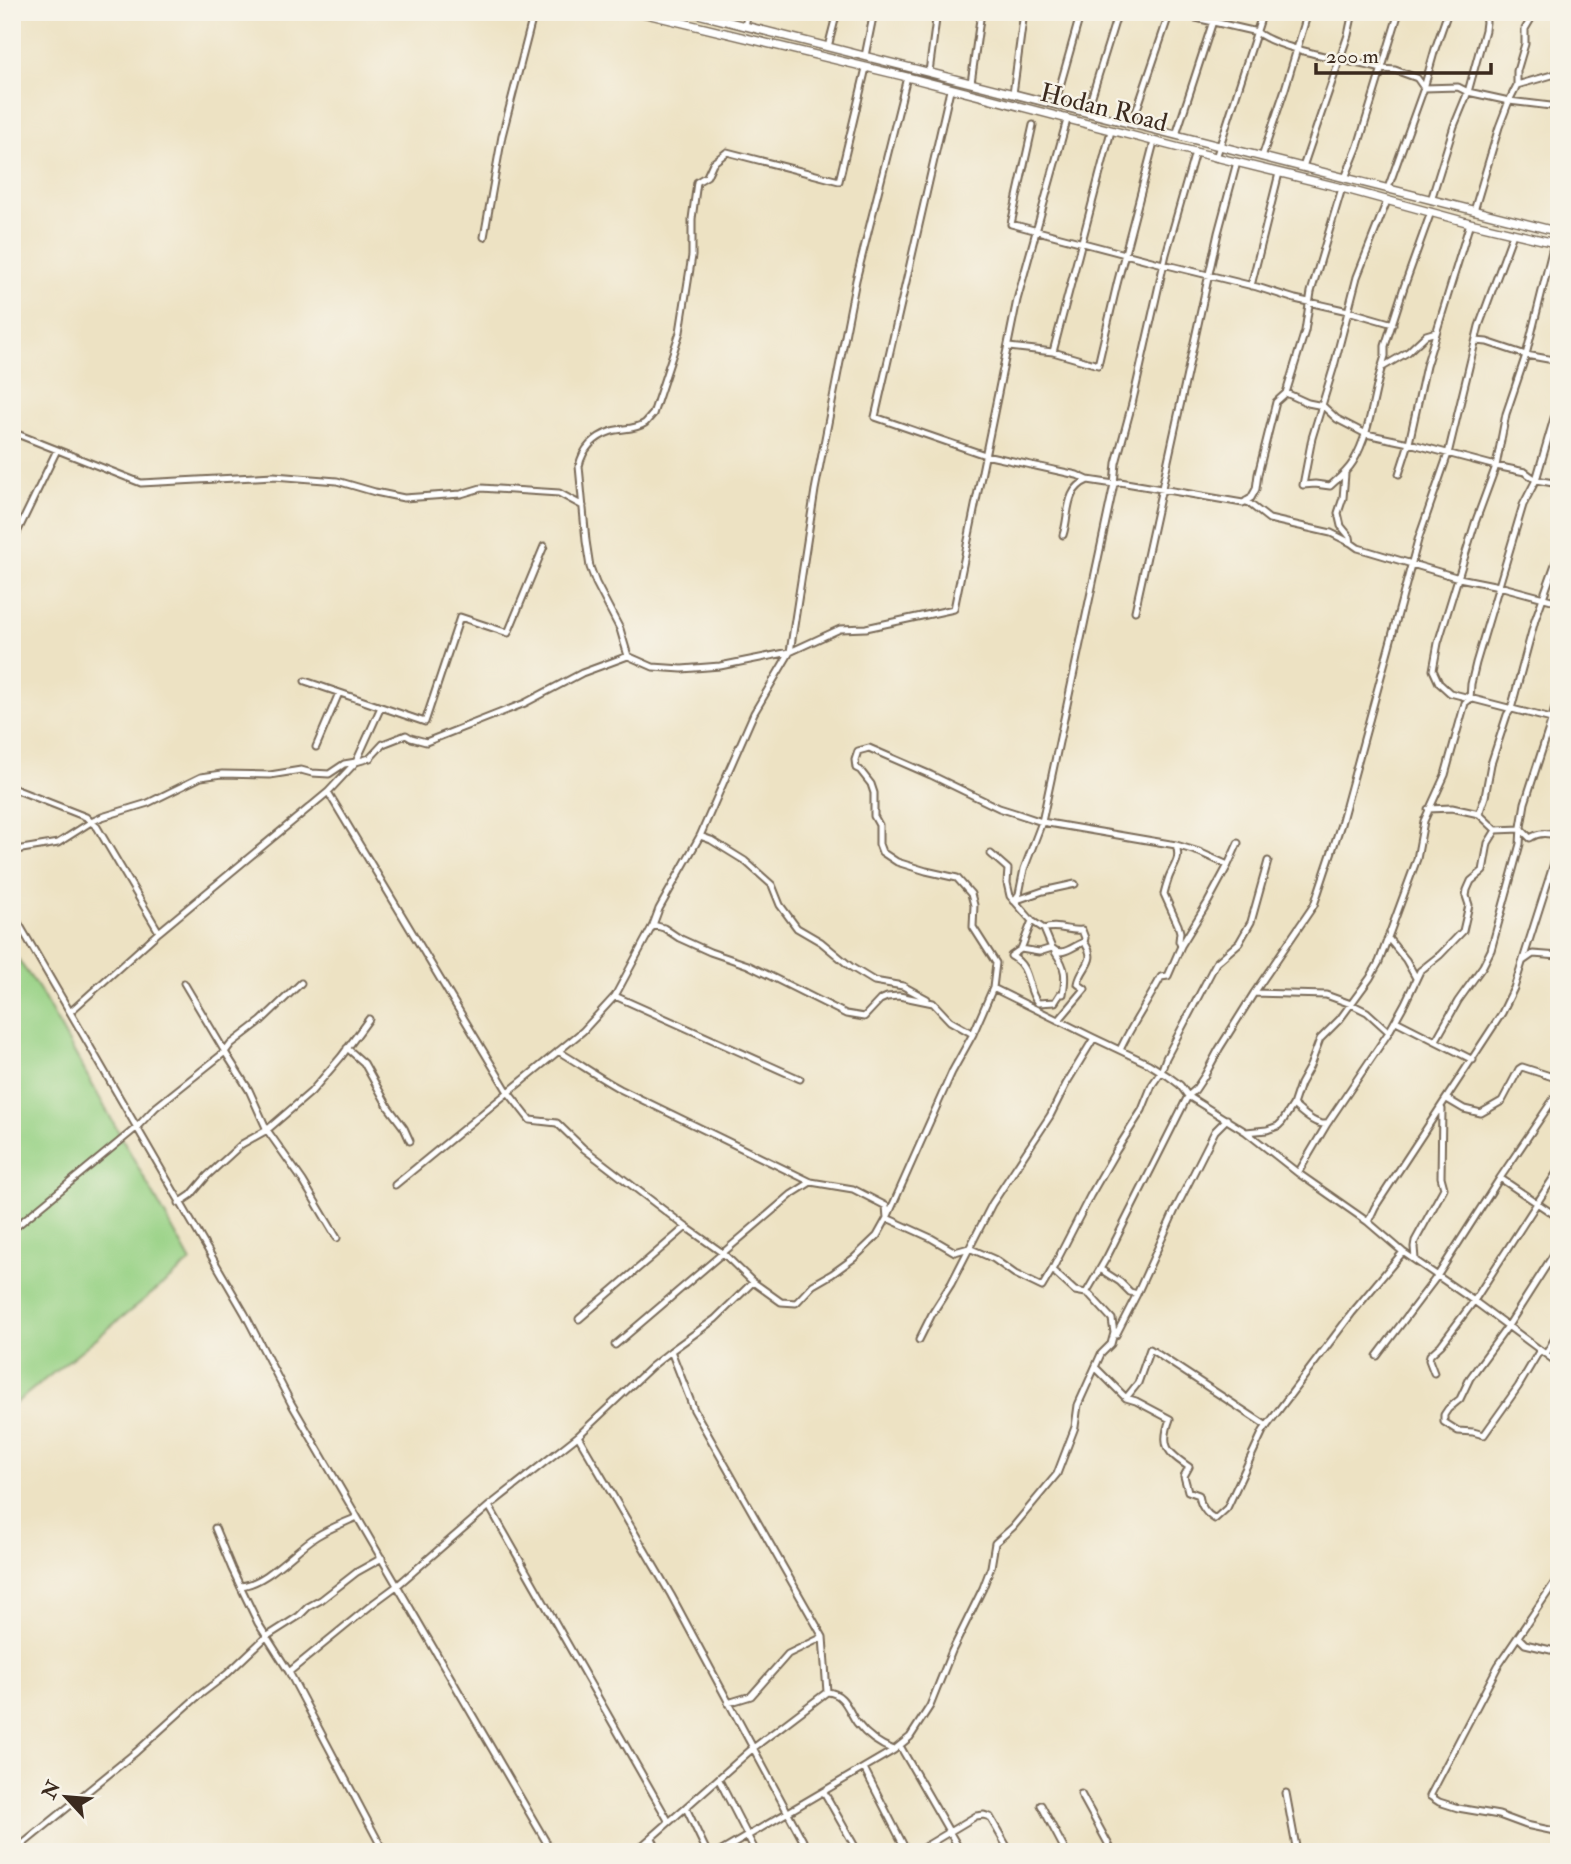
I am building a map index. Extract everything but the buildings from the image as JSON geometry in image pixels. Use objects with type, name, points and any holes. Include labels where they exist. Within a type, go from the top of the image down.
[{"type":"main road","name":"Hodan Road","points":[[638,12],[906,77],[1556,244]]},
{"type":"main road","name":"Hodan Road","points":[[690,12],[713,15],[745,26],[1559,232]]},
{"type":"street","points":[[484,237],[502,136],[534,12]]},
{"type":"street","points":[[745,26],[748,12]]},
{"type":"street","points":[[828,47],[837,12]]},
{"type":"street","points":[[865,56],[874,12]]},
{"type":"street","points":[[929,72],[937,12]]},
{"type":"street","points":[[971,83],[981,12]]},
{"type":"street","points":[[1013,94],[1024,12]]},
{"type":"street","points":[[1055,104],[1081,12]]},
{"type":"street","points":[[1087,112],[1118,12]]},
{"type":"street","points":[[1132,124],[1170,12],[1257,32],[1264,38],[1297,48],[1395,70],[1417,78],[1424,88]]},
{"type":"street","points":[[1176,135],[1216,12]]},
{"type":"street","points":[[1216,158],[1263,12]]},
{"type":"street","points":[[1262,157],[1308,12]]},
{"type":"street","points":[[1303,167],[1348,35],[1353,12]]},
{"type":"street","points":[[1345,178],[1358,146],[1399,12]]},
{"type":"street","points":[[1388,188],[1448,12]]},
{"type":"street","points":[[1484,12],[1486,22]]},
{"type":"street","points":[[1431,200],[1454,126],[1468,92],[1489,12]]},
{"type":"street","points":[[1474,211],[1499,127],[1517,85],[1517,71],[1525,44],[1525,29],[1535,12]]},
{"type":"street","points":[[628,656],[620,629],[590,567],[579,466],[582,454],[593,440],[613,431],[632,428],[645,422],[653,414],[680,332],[692,257],[692,219],[697,182],[706,176],[713,163],[727,152],[839,181],[866,68]]},
{"type":"street","points":[[1517,85],[1559,73]]},
{"type":"street","points":[[396,1185],[583,1031],[615,996],[700,836],[754,713],[790,652],[815,490],[856,280],[906,77]]},
{"type":"street","points":[[1424,88],[1458,87],[1468,92],[1508,101],[1559,107]]},
{"type":"street","points":[[950,90],[875,417],[985,455],[1077,475],[1088,480],[1114,484],[1120,482],[1237,502],[1251,498],[1256,489],[1276,402],[1286,393],[1306,331],[1311,292],[1342,188]]},
{"type":"street","points":[[12,849],[58,843],[91,822],[148,803],[201,777],[222,774],[270,775],[300,770],[329,774],[344,764],[370,758],[383,744],[406,735],[426,742],[525,703],[582,673],[628,656],[653,667],[682,669],[720,666],[790,652],[840,629],[866,628],[954,609],[1017,300],[1067,120]]},
{"type":"street","points":[[1033,125],[1011,224],[1393,324]]},
{"type":"street","points":[[1053,352],[1111,131]]},
{"type":"street","points":[[1009,347],[1053,352],[1098,365],[1154,142]]},
{"type":"street","points":[[1014,901],[1019,894],[1024,869],[1042,822],[1114,484],[1116,463],[1163,264],[1195,152]]},
{"type":"street","points":[[1136,611],[1218,233],[1237,162]]},
{"type":"street","points":[[1251,286],[1279,173]]},
{"type":"street","points":[[1349,468],[1330,486],[1303,485],[1312,438],[1357,277],[1387,201]]},
{"type":"street","points":[[1351,543],[1350,537],[1340,526],[1338,513],[1343,498],[1345,473],[1366,434],[1385,356],[1385,346],[1431,212]]},
{"type":"street","points":[[1399,474],[1409,443],[1426,366],[1469,223]]},
{"type":"street","points":[[1086,1293],[1188,1096],[1205,1075],[1254,993],[1314,905],[1341,824],[1418,540],[1448,454],[1479,326],[1513,234]]},
{"type":"street","points":[[1555,720],[1450,693],[1439,682],[1433,670],[1438,643],[1475,523],[1496,466],[1506,414],[1526,355],[1556,244]]},
{"type":"street","points":[[1381,368],[1408,352],[1426,335],[1437,332]]},
{"type":"street","points":[[1476,341],[1559,361]]},
{"type":"street","points":[[1286,393],[1322,406],[1337,419],[1366,434],[1525,472],[1536,480],[1559,484]]},
{"type":"street","points":[[1246,1132],[1278,1126],[1282,1122],[1293,1105],[1320,1039],[1340,1019],[1375,971],[1420,849],[1428,809],[1445,775],[1465,703],[1470,699],[1471,684],[1499,586],[1524,505],[1536,480],[1559,401]]},
{"type":"street","points":[[12,432],[141,483],[274,477],[337,481],[404,498],[461,494],[481,488],[559,493],[583,506]]},
{"type":"street","points":[[12,543],[57,450]]},
{"type":"street","points":[[1063,535],[1070,496],[1081,482],[1088,480]]},
{"type":"street","points":[[1246,501],[1269,519],[1331,533],[1358,548],[1459,578],[1559,602]]},
{"type":"street","points":[[305,681],[425,722],[460,617],[508,634],[544,546]]},
{"type":"street","points":[[1479,814],[1491,764],[1511,709],[1542,598],[1559,553]]},
{"type":"street","points":[[1436,1040],[1458,1001],[1488,958],[1520,844],[1525,803],[1555,720],[1559,692]]},
{"type":"street","points":[[316,747],[339,693]]},
{"type":"street","points":[[70,1012],[159,932],[328,792],[356,762],[381,707]]},
{"type":"street","points":[[328,792],[508,1091],[530,1120],[557,1123],[583,1148],[724,1254],[753,1282],[781,1302],[796,1303],[813,1285],[854,1258],[877,1236],[993,988],[996,963],[973,927],[974,905],[971,894],[957,878],[897,862],[882,852],[879,825],[874,816],[871,783],[856,768],[858,751],[869,748],[999,808],[1042,822],[1176,845],[1228,865]]},
{"type":"street","points":[[12,788],[86,817],[97,827],[159,932]]},
{"type":"street","points":[[1428,809],[1451,808],[1479,814],[1496,830],[1521,829],[1530,838],[1538,833],[1559,836]]},
{"type":"street","points":[[1298,1173],[1327,1124],[1396,1021],[1420,971],[1440,955],[1463,930],[1469,905],[1467,890],[1471,881],[1483,871],[1488,843],[1496,830]]},
{"type":"street","points":[[700,836],[745,861],[772,885],[780,905],[797,928],[874,981],[903,986],[933,1003],[950,1021],[973,1034]]},
{"type":"street","points":[[1120,1050],[1131,1026],[1161,977],[1168,976],[1181,946],[1208,902],[1238,843]]},
{"type":"street","points":[[1176,845],[1179,853],[1164,894],[1178,925],[1178,941],[1181,946]]},
{"type":"street","points":[[1368,1222],[1375,1207],[1502,1013],[1514,988],[1559,847]]},
{"type":"street","points":[[991,853],[1008,869],[1010,896],[1032,921],[1044,929],[1064,967],[1066,978],[1063,994],[1055,1002],[1038,1003],[1033,998],[1029,978],[1020,961],[1012,956]]},
{"type":"street","points":[[887,1218],[955,1252],[969,1248],[994,1259],[1015,1274],[1042,1287],[1090,1196],[1142,1110],[1152,1085],[1216,963],[1239,943],[1251,922],[1268,861]]},
{"type":"street","points":[[1014,901],[1074,884]]},
{"type":"street","points":[[12,912],[245,1314],[285,1394],[552,1852]]},
{"type":"street","points":[[996,963],[1007,962],[1021,949],[1032,921]]},
{"type":"street","points":[[653,925],[710,952],[748,965],[846,1014],[864,1017],[880,1000],[887,997],[899,996],[933,1003]]},
{"type":"street","points":[[1044,929],[1050,927],[1082,930],[1089,950],[1089,965],[1079,977],[1078,984],[1085,989],[1059,1020]]},
{"type":"street","points":[[1388,938],[1406,960],[1416,978]]},
{"type":"street","points":[[1021,949],[1039,953],[1054,950],[1063,952],[1084,942]]},
{"type":"street","points":[[1523,961],[1533,954],[1559,956]]},
{"type":"street","points":[[184,983],[247,1086],[267,1130],[303,1181],[337,1238]]},
{"type":"street","points":[[12,1230],[270,1014],[301,983]]},
{"type":"street","points":[[993,988],[1149,1064],[1180,1085],[1188,1096],[1246,1132],[1298,1173],[1368,1222],[1403,1252],[1559,1364]]},
{"type":"street","points":[[1254,993],[1326,995],[1367,1012],[1389,1032]]},
{"type":"street","points":[[615,996],[800,1079]]},
{"type":"street","points":[[1037,1010],[1038,1003]]},
{"type":"street","points":[[179,1203],[191,1195],[207,1176],[242,1144],[267,1130],[311,1092],[369,1019]]},
{"type":"street","points":[[1396,1021],[1473,1059]]},
{"type":"street","points":[[919,1340],[992,1205],[1050,1116],[1094,1038]]},
{"type":"street","points":[[347,1048],[364,1063],[410,1141]]},
{"type":"street","points":[[558,1051],[611,1084],[811,1182],[852,1189],[886,1206],[887,1218]]},
{"type":"street","points":[[1447,1099],[1464,1109],[1481,1113],[1502,1101],[1522,1067],[1559,1079]]},
{"type":"street","points":[[1377,1356],[1438,1275],[1559,1091]]},
{"type":"street","points":[[1293,1105],[1321,1125],[1327,1124]]},
{"type":"street","points":[[1415,1259],[1415,1241],[1444,1188],[1441,1177],[1442,1107]]},
{"type":"street","points":[[720,1852],[864,1768],[910,1737],[930,1706],[951,1651],[983,1588],[995,1543],[1013,1527],[1057,1474],[1075,1427],[1078,1405],[1101,1354],[1111,1344],[1137,1294],[1215,1131],[1227,1119]]},
{"type":"street","points":[[1434,1373],[1430,1355],[1441,1345],[1474,1301],[1559,1169]]},
{"type":"street","points":[[1500,1178],[1559,1218]]},
{"type":"street","points":[[615,1345],[792,1194],[811,1182]]},
{"type":"street","points":[[579,1319],[686,1227]]},
{"type":"street","points":[[1559,1246],[1508,1326],[1470,1378],[1460,1399],[1444,1415],[1444,1422],[1458,1431],[1484,1435],[1559,1331]]},
{"type":"street","points":[[1096,1368],[1126,1398],[1170,1419],[1166,1432],[1166,1447],[1170,1454],[1189,1467],[1184,1476],[1188,1491],[1199,1495],[1208,1515],[1215,1519],[1227,1508],[1267,1426],[1352,1313],[1403,1252]]},
{"type":"street","points":[[1100,1269],[1130,1292],[1137,1294]]},
{"type":"street","points":[[1052,1270],[1074,1291],[1090,1295],[1112,1319],[1114,1333],[1111,1344]]},
{"type":"street","points":[[289,1672],[398,1586],[489,1506],[578,1436],[671,1351],[715,1319],[753,1282]]},
{"type":"street","points":[[1126,1398],[1138,1382],[1150,1349],[1267,1426]]},
{"type":"street","points":[[671,1351],[694,1410],[823,1637],[827,1692]]},
{"type":"street","points":[[578,1436],[671,1595],[809,1852]]},
{"type":"street","points":[[489,1506],[669,1822]]},
{"type":"street","points":[[240,1586],[249,1586],[262,1579],[318,1535],[357,1517]]},
{"type":"street","points":[[215,1528],[258,1623],[316,1721],[384,1852]]},
{"type":"street","points":[[13,1852],[136,1752],[266,1637],[357,1572],[382,1558]]},
{"type":"street","points":[[1559,1576],[1499,1666],[1430,1796],[1458,1808],[1499,1815],[1526,1825],[1559,1832]]},
{"type":"street","points":[[728,1703],[751,1696],[788,1654],[823,1637]]},
{"type":"street","points":[[1518,1637],[1525,1643],[1559,1653]]},
{"type":"street","points":[[635,1852],[752,1749],[827,1692],[835,1693],[843,1699],[857,1723],[881,1745],[897,1748],[961,1852]]},
{"type":"street","points":[[864,1768],[907,1852]]},
{"type":"street","points":[[719,1780],[756,1852]]},
{"type":"street","points":[[824,1792],[858,1852]]},
{"type":"street","points":[[1286,1793],[1297,1852]]},
{"type":"street","points":[[1081,1794],[1110,1847],[1102,1852]]},
{"type":"street","points":[[1041,1805],[1066,1852]]},
{"type":"street","points":[[686,1808],[707,1852]]},
{"type":"street","points":[[916,1852],[976,1816],[984,1815],[990,1817],[1010,1852]]},
{"type":"street","points":[[652,1838],[658,1852]]},
{"type":"green space","points":[[12,951],[39,989],[191,1262],[12,1406]]}]
